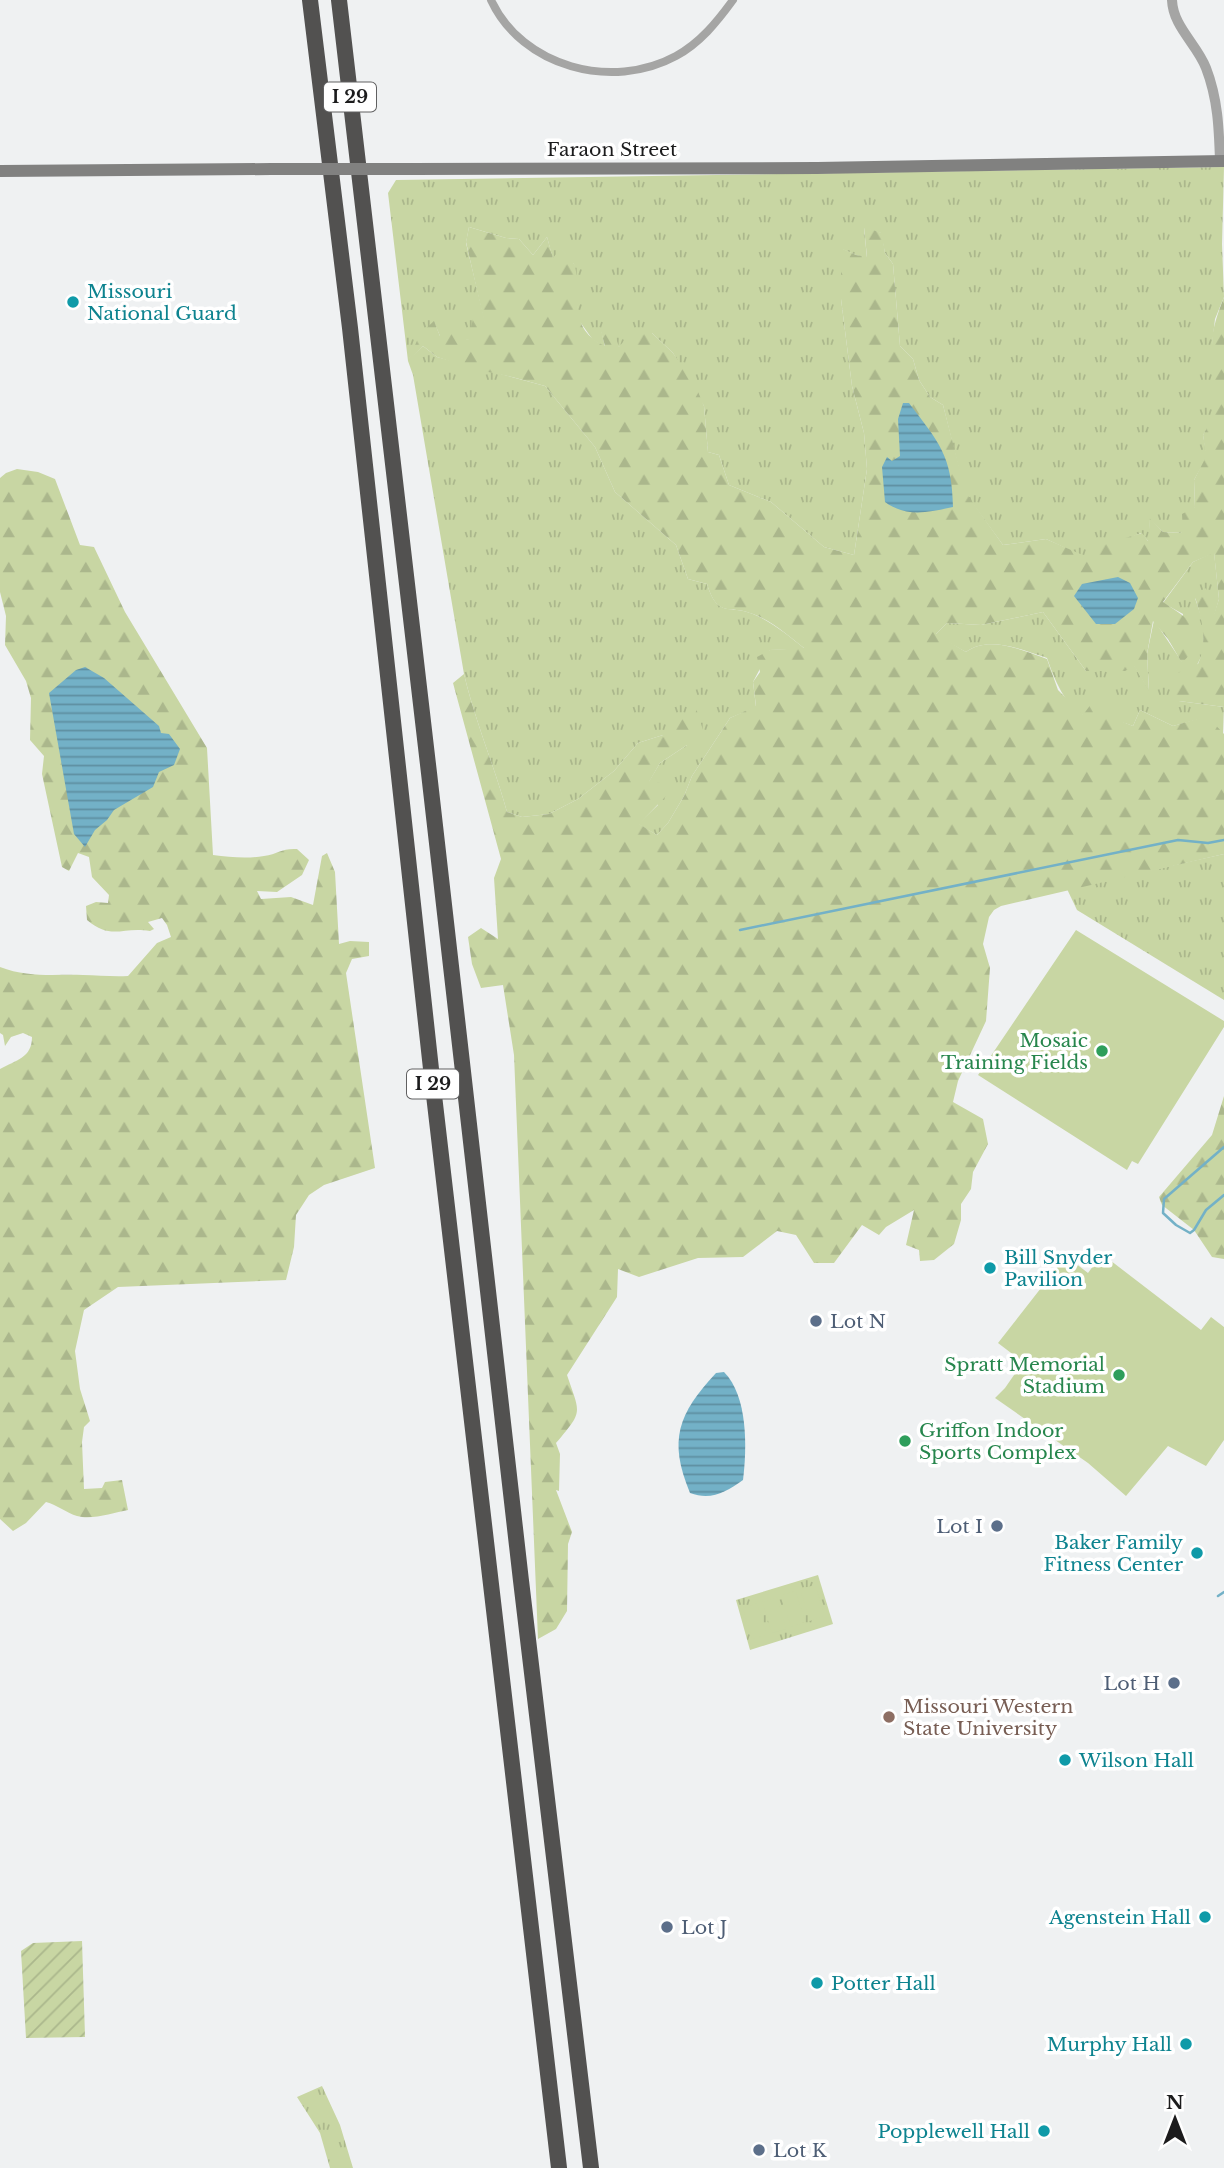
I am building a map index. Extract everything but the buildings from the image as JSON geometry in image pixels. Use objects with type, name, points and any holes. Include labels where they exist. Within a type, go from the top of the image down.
[{"type":"highway","name":"I 29","points":[[310,0],[350,328],[432,1078],[559,2168]]},
{"type":"highway","name":"I 29","points":[[339,0],[499,1399],[591,2168]]},
{"type":"main road","name":"Faraon Street","points":[[0,171],[817,168],[1222,161]]},
{"type":"street","points":[[494,1],[497,13],[524,42],[545,57],[589,70],[615,72],[650,68],[677,56],[697,42],[733,0]]},
{"type":"street","points":[[1172,0],[1172,10],[1178,23],[1205,66],[1216,102],[1222,161]]},
{"type":"green space","points":[[1224,167],[1224,297],[1215,319],[1212,345],[1217,401],[1211,423],[1203,435],[1207,457],[1194,480],[1195,507],[1183,533],[1163,532],[1150,519],[1149,542],[1141,533],[1085,557],[1046,539],[1003,545],[965,493],[943,405],[930,397],[919,380],[913,359],[900,346],[893,264],[885,253],[881,233],[864,228],[867,258],[842,249],[841,299],[852,386],[864,433],[867,469],[854,555],[824,547],[771,502],[729,485],[719,455],[708,452],[704,406],[673,353],[652,333],[619,347],[601,329],[605,347],[593,340],[578,319],[574,264],[561,249],[553,259],[547,237],[533,255],[519,239],[469,227],[466,243],[486,326],[468,340],[440,336],[434,322],[409,359],[423,346],[437,357],[545,386],[595,447],[615,492],[676,545],[688,579],[707,584],[715,602],[720,606],[760,617],[805,649],[770,650],[753,682],[756,707],[730,718],[692,776],[668,823],[657,835],[638,824],[658,805],[648,783],[660,763],[687,745],[663,735],[638,743],[614,771],[578,799],[549,814],[522,817],[507,812],[464,674],[413,375],[408,361],[388,193],[396,180]]},
{"type":"green space","points":[[469,227],[519,239],[533,255],[547,237],[553,258],[561,248],[575,266],[578,311],[585,330],[593,339],[605,346],[600,328],[615,335],[619,347],[632,331],[652,333],[673,353],[696,387],[704,406],[708,452],[719,455],[729,485],[771,502],[824,547],[854,555],[867,469],[864,433],[852,386],[841,299],[841,248],[867,257],[864,227],[882,233],[885,253],[893,264],[900,346],[913,359],[919,380],[930,397],[943,405],[966,493],[1003,545],[1046,539],[1085,556],[1095,547],[1142,533],[1148,541],[1150,518],[1163,532],[1183,533],[1182,514],[1195,507],[1194,480],[1206,457],[1203,435],[1215,401],[1212,339],[1224,297],[1224,707],[1179,701],[1171,694],[1171,679],[1187,666],[1198,664],[1201,656],[1203,631],[1195,597],[1206,588],[1214,614],[1219,599],[1214,553],[1193,562],[1163,602],[1184,617],[1190,626],[1192,652],[1182,663],[1168,639],[1153,621],[1147,654],[1149,691],[1134,666],[1125,671],[1086,671],[1043,612],[981,625],[947,623],[936,634],[966,652],[975,647],[995,644],[1047,659],[1058,690],[1083,715],[1094,700],[1111,701],[1118,720],[1133,726],[1140,710],[1173,726],[1207,716],[1224,734],[1224,854],[1001,906],[989,917],[983,944],[990,968],[986,1021],[958,1081],[953,1102],[983,1119],[988,1144],[973,1172],[971,1189],[961,1204],[961,1220],[954,1244],[934,1260],[920,1261],[919,1250],[906,1245],[914,1210],[886,1227],[879,1235],[862,1225],[834,1263],[814,1263],[796,1235],[777,1231],[743,1257],[698,1258],[639,1277],[618,1269],[617,1297],[567,1375],[577,1411],[571,1424],[556,1443],[560,1454],[559,1491],[556,1490],[572,1532],[568,1544],[567,1611],[556,1629],[538,1639],[514,1055],[503,985],[481,988],[472,964],[468,937],[481,928],[498,939],[494,878],[501,859],[453,683],[464,674],[507,812],[522,817],[549,814],[578,799],[614,771],[638,743],[663,735],[696,708],[703,730],[687,745],[660,763],[649,782],[661,783],[668,794],[639,824],[657,835],[668,823],[692,776],[730,718],[756,706],[753,682],[760,672],[757,657],[770,650],[804,648],[760,617],[720,606],[715,602],[707,584],[688,579],[676,545],[615,492],[595,447],[545,386],[437,357],[423,346],[408,361],[420,334],[434,321],[440,336],[450,331],[468,340],[473,319],[485,325],[466,242]]},
{"type":"green space","points":[[17,469],[38,472],[55,479],[80,545],[94,547],[125,612],[207,748],[213,855],[251,857],[297,849],[309,860],[302,875],[277,892],[257,891],[261,899],[291,897],[313,905],[322,856],[327,853],[335,872],[339,944],[350,941],[369,942],[369,956],[352,959],[346,973],[375,1168],[324,1185],[309,1195],[296,1215],[294,1247],[286,1280],[118,1287],[84,1310],[75,1351],[80,1389],[90,1421],[84,1427],[82,1442],[84,1489],[102,1488],[105,1482],[122,1480],[128,1510],[83,1517],[46,1502],[26,1523],[13,1531],[0,1519],[0,1069],[26,1054],[32,1037],[23,1033],[11,1037],[5,1046],[0,1033],[0,967],[31,974],[128,976],[157,943],[171,937],[162,918],[148,922],[154,929],[150,931],[111,931],[96,926],[87,920],[86,906],[96,902],[108,903],[109,895],[92,877],[89,857],[78,853],[69,871],[62,867],[42,774],[44,756],[30,740],[31,698],[26,681],[5,645],[6,616],[0,592],[0,478]]},
{"type":"green space","points":[[1214,552],[1219,599],[1214,616],[1195,598],[1203,622],[1204,651],[1179,701],[1224,707],[1223,734],[1207,717],[1173,726],[1140,710],[1133,726],[1085,716],[1066,699],[1047,658],[995,644],[975,647],[966,652],[935,635],[947,623],[981,625],[1043,612],[1086,671],[1134,665],[1149,690],[1147,654],[1154,620],[1182,662],[1183,614],[1163,603],[1193,562]]},
{"type":"green space","points":[[1224,854],[1224,1000],[1077,910],[1067,889]]},
{"type":"green space","name":"Mosaic Training Fields","points":[[1076,930],[1224,1021],[1224,1027],[1138,1164],[1132,1161],[1127,1170],[978,1075]]},
{"type":"green space","points":[[1224,1096],[1224,1259],[1212,1257],[1194,1230],[1162,1205],[1159,1197],[1212,1135]]},
{"type":"green space","name":"Spratt Memorial Stadium","points":[[1102,1254],[1201,1330],[1211,1317],[1224,1327],[1224,1440],[1206,1466],[1168,1446],[1126,1496],[1088,1463],[995,1398],[1023,1362],[998,1343],[1066,1256],[1088,1273]]},
{"type":"green space","points":[[818,1575],[833,1624],[750,1650],[736,1600]]},
{"type":"green space","points":[[815,1585],[825,1616],[810,1621],[800,1589]]},
{"type":"green space","points":[[796,1591],[805,1622],[791,1627],[781,1595]]},
{"type":"green space","points":[[777,1597],[786,1629],[772,1633],[762,1602]]},
{"type":"green space","points":[[757,1603],[767,1635],[752,1639],[743,1608]]},
{"type":"green space","points":[[82,1941],[85,2037],[26,2038],[21,1951],[33,1943]]},
{"type":"green space","points":[[322,2086],[340,2125],[353,2168],[330,2168],[320,2133],[297,2097]]},
{"type":"water","points":[[903,403],[909,403],[942,450],[950,474],[953,507],[910,512],[885,502],[882,467],[887,457],[892,461],[900,456],[898,419]]},
{"type":"water","points":[[1118,577],[1130,583],[1138,598],[1134,609],[1115,624],[1096,624],[1074,596],[1082,584]]},
{"type":"water","points":[[85,667],[104,678],[159,726],[161,733],[169,734],[180,749],[174,765],[159,772],[153,787],[114,810],[95,830],[85,847],[74,834],[49,693],[76,670]]},
{"type":"water","points":[[724,1372],[738,1394],[742,1408],[745,1438],[743,1480],[712,1496],[698,1495],[690,1493],[683,1474],[679,1458],[680,1428],[685,1415],[703,1388],[716,1373]]},
{"type":"waterway","points":[[740,930],[1178,840],[1208,843],[1224,840]]},
{"type":"waterway","points":[[1224,1147],[1164,1199],[1163,1213],[1190,1233],[1206,1210],[1224,1195]]},
{"type":"waterway","points":[[1218,1596],[1224,1592]]},
{"type":"place","name":"Missouri National Guard","points":[[73,302]]},
{"type":"place","name":"Mosaic Training Fields","points":[[1102,1051]]},
{"type":"place","name":"Bill Snyder Pavilion","points":[[990,1268]]},
{"type":"place","name":"Lot N","points":[[816,1321]]},
{"type":"place","name":"Spratt Memorial Stadium","points":[[1119,1375]]},
{"type":"place","name":"Griffon Indoor Sports Complex","points":[[905,1441]]},
{"type":"place","name":"Lot I","points":[[997,1526]]},
{"type":"place","name":"Baker Family Fitness Center","points":[[1197,1553]]},
{"type":"place","name":"Lot H","points":[[1174,1683]]},
{"type":"place","name":"Missouri Western State University","points":[[889,1717]]},
{"type":"place","name":"Wilson Hall","points":[[1065,1760]]},
{"type":"place","name":"Agenstein Hall","points":[[1205,1917]]},
{"type":"place","name":"Lot J","points":[[667,1927]]},
{"type":"place","name":"Potter Hall","points":[[817,1983]]},
{"type":"place","name":"Murphy Hall","points":[[1186,2044]]},
{"type":"place","name":"Popplewell Hall","points":[[1044,2131]]},
{"type":"place","name":"Lot K","points":[[759,2150]]}]
